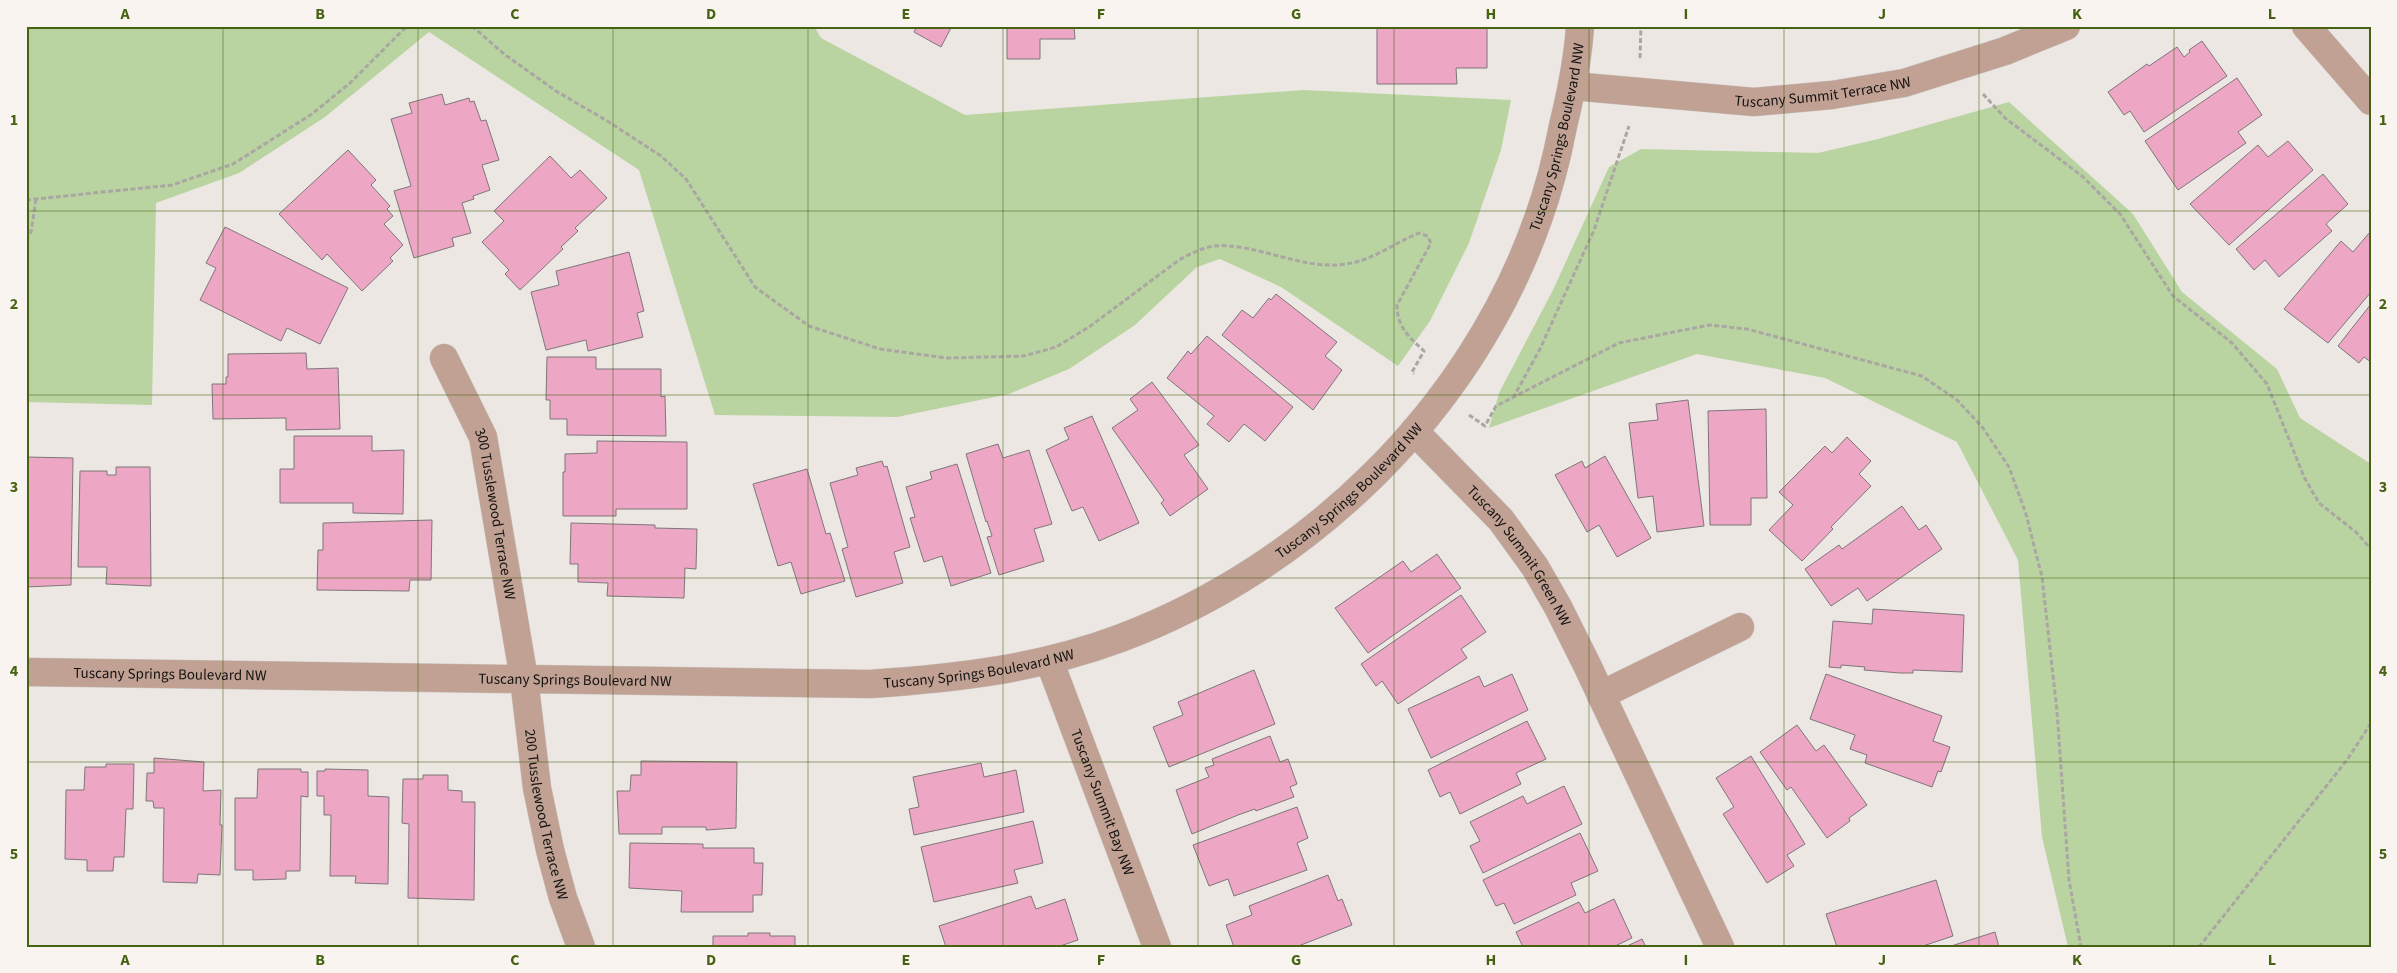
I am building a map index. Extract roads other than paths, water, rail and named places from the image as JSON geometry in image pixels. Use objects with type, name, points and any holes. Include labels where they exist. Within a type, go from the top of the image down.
[{"type":"street","name":"Tuscany Springs Boulevard NW","points":[[26,672],[870,684],[950,679],[1011,669],[1049,660],[1120,638],[1162,621],[1233,585],[1312,531],[1362,487],[1414,431],[1443,396],[1465,364],[1510,286],[1538,219],[1559,148],[1572,86],[1580,26]]},
{"type":"street","name":"Tuscany Summit Terrace NW","points":[[1572,86],[1754,102],[1832,95],[1904,83],[2005,50],[2066,26]]},
{"type":"street","points":[[2306,26],[2371,100]]},
{"type":"street","name":"300 Tusslewood Terrace NW","points":[[444,358],[484,437],[524,679]]},
{"type":"street","name":"Tuscany Summit Green NW","points":[[1414,431],[1501,520],[1535,567],[1558,607],[1601,695],[1720,947]]},
{"type":"street","points":[[1601,695],[1740,627]]},
{"type":"street","name":"Tuscany Summit Bay NW","points":[[1049,660],[1157,947]]},
{"type":"street","name":"200 Tusslewood Terrace NW","points":[[524,679],[537,788],[550,850],[563,898],[581,947]]}]
